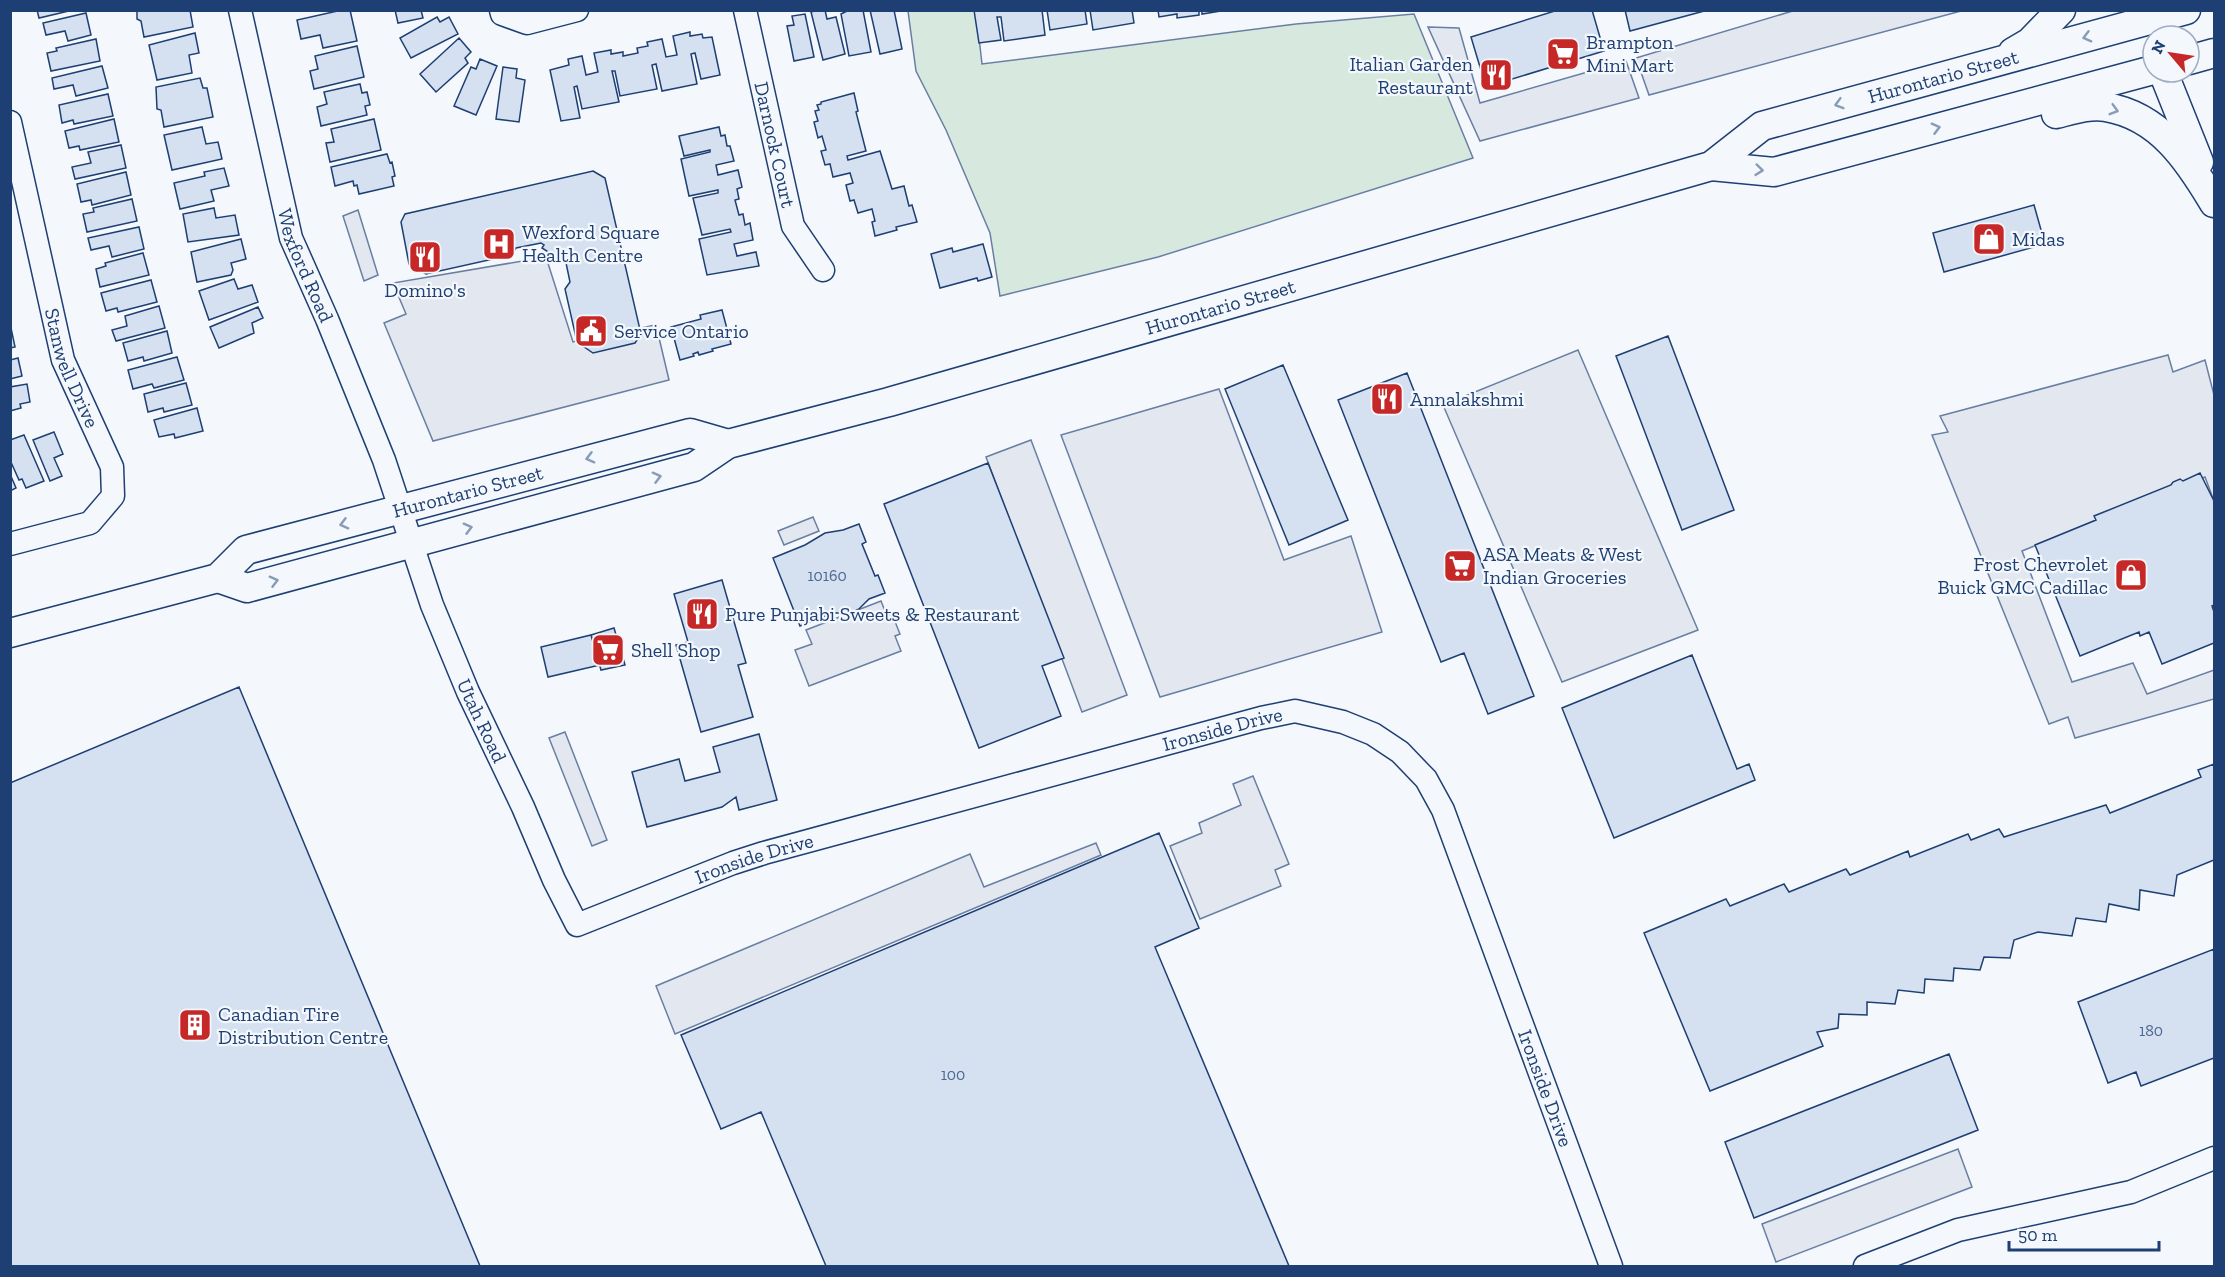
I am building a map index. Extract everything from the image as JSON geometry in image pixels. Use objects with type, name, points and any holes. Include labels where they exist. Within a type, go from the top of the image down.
[{"type":"main road","points":[[1997,62],[2030,42],[2061,10]]},
{"type":"main road","name":"Hurontario Street","points":[[2150,24],[2186,10]]},
{"type":"main road","name":"Hurontario Street","points":[[728,444],[690,433],[400,509],[246,550],[218,578],[247,588],[694,467],[728,444],[889,402],[1711,165],[1762,126],[1997,62],[2141,27]]},
{"type":"main road","name":"Hurontario Street","points":[[1711,165],[1774,172],[2141,73]]},
{"type":"main road","points":[[2168,84],[2214,202]]},
{"type":"main road","points":[[1997,112],[2022,123],[2083,108],[2106,107],[2131,115],[2143,120],[2168,138],[2194,169],[2214,202]]},
{"type":"main road","points":[[10,633],[218,578]]},
{"type":"street","name":"Wexford Road","points":[[240,10],[291,237],[384,460],[400,509]]},
{"type":"street","points":[[501,10],[502,14],[527,23],[577,10]]},
{"type":"street","name":"Darnock Court","points":[[745,10],[793,226],[823,270]]},
{"type":"street","name":"Stanwell Drive","points":[[10,122],[63,360],[112,467],[113,496],[90,523],[10,543]]},
{"type":"street","name":"Utah Road","points":[[400,509],[432,605],[468,692],[577,925]]},
{"type":"street","name":"Ironside Drive","points":[[577,925],[733,863],[1261,718],[1295,711],[1343,722],[1372,734],[1400,752],[1426,779],[1443,810],[1611,1266]]},
{"type":"street","points":[[1864,1266],[1958,1230],[2131,1192],[2214,1158]]},
{"type":"shaded area","points":[[1796,10],[1961,11],[1649,95],[1636,58]]},
{"type":"shaded area","points":[[908,11],[976,11],[982,64],[1296,24],[1414,14],[1473,158],[1158,257],[1000,296],[990,233],[946,130],[916,71]]},
{"type":"shaded area","points":[[1428,27],[1459,28],[1480,103],[1626,61],[1639,98],[1480,141]]},
{"type":"shaded area","points":[[358,210],[378,275],[364,281],[343,216]]},
{"type":"shaded area","points":[[546,257],[573,342],[656,325],[669,380],[433,441],[384,323],[406,314],[393,283]]},
{"type":"shaded area","points":[[1578,350],[1698,630],[1562,682],[1443,405]]},
{"type":"shaded area","points":[[2168,355],[2173,372],[2205,360],[2214,395],[2214,501],[2205,477],[2022,551],[2072,682],[2133,663],[2147,694],[2214,670],[2214,699],[2075,738],[2068,717],[2049,724],[1932,435],[1948,432],[1940,416]]},
{"type":"shaded area","points":[[1219,389],[1284,560],[1351,536],[1382,632],[1160,697],[1061,435]]},
{"type":"shaded area","points":[[1031,440],[1127,695],[1082,712],[986,457]]},
{"type":"shaded area","points":[[813,517],[819,531],[784,545],[778,531]]},
{"type":"shaded area","points":[[881,601],[887,616],[892,614],[900,634],[895,636],[901,651],[809,686],[795,650],[812,644],[806,630]]},
{"type":"shaded area","points":[[565,732],[607,840],[592,846],[549,738]]},
{"type":"shaded area","points":[[1253,776],[1289,864],[1275,870],[1281,886],[1200,919],[1170,846],[1202,833],[1199,823],[1241,805],[1233,784]]},
{"type":"shaded area","points":[[1096,843],[1101,855],[675,1034],[656,986],[970,854],[984,887]]},
{"type":"shaded area","points":[[1958,1149],[1972,1187],[1776,1262],[1762,1224]]},
{"type":"building","points":[[37,10],[73,10],[39,18]]},
{"type":"building","points":[[137,10],[190,10],[193,27],[144,37],[141,21],[137,19]]},
{"type":"building","points":[[350,10],[357,41],[323,48],[320,35],[301,39],[297,20]]},
{"type":"building","points":[[395,10],[421,10],[423,18],[398,23]]},
{"type":"building","points":[[825,10],[827,19],[836,17],[845,54],[823,60],[811,12]]},
{"type":"building","points":[[849,10],[863,10],[871,52],[849,56],[841,14]]},
{"type":"building","points":[[870,10],[894,10],[902,49],[880,54]]},
{"type":"building","points":[[974,10],[1042,10],[1045,35],[1004,41],[1001,17],[997,17],[1001,40],[979,43]]},
{"type":"building","points":[[1047,10],[1085,10],[1087,24],[1050,30]]},
{"type":"building","points":[[1090,10],[1132,10],[1134,23],[1093,30]]},
{"type":"building","points":[[1158,10],[1199,10],[1199,15],[1177,18],[1177,14],[1159,17]]},
{"type":"building","points":[[1202,10],[1227,10],[1202,14]]},
{"type":"building","points":[[1558,10],[1592,10],[1604,51],[1486,87],[1471,37]]},
{"type":"building","points":[[1625,10],[1708,10],[1630,31]]},
{"type":"building","points":[[86,13],[91,35],[68,41],[65,31],[46,35],[43,23]]},
{"type":"building","points":[[805,14],[814,57],[794,61],[787,26],[794,25],[792,16]]},
{"type":"building","points":[[437,17],[440,22],[449,17],[458,34],[411,58],[400,38]]},
{"type":"building","points":[[690,32],[690,36],[702,34],[703,38],[712,37],[720,75],[701,79],[695,53],[691,54],[697,84],[662,91],[656,64],[652,65],[657,89],[620,96],[615,71],[612,71],[619,102],[582,109],[577,86],[574,87],[580,118],[561,121],[550,70],[569,65],[568,59],[582,56],[586,75],[598,72],[594,53],[611,50],[611,54],[623,52],[623,56],[638,53],[637,48],[648,46],[647,42],[662,39],[666,57],[677,55],[673,36]]},
{"type":"building","points":[[195,33],[199,53],[189,55],[192,73],[157,80],[149,45]]},
{"type":"building","points":[[459,38],[471,52],[465,58],[468,63],[436,92],[420,74]]},
{"type":"building","points":[[96,39],[100,61],[51,71],[47,53],[57,51],[56,48]]},
{"type":"building","points":[[357,46],[364,77],[314,89],[310,71],[318,69],[315,56]]},
{"type":"building","points":[[480,59],[497,66],[476,115],[454,106],[471,67],[476,69]]},
{"type":"building","points":[[102,66],[108,88],[76,96],[73,85],[54,89],[52,78]]},
{"type":"building","points":[[503,67],[517,69],[516,78],[525,80],[519,122],[496,119]]},
{"type":"building","points":[[200,78],[203,88],[207,88],[213,117],[164,127],[161,110],[157,109],[156,87]]},
{"type":"building","points":[[360,84],[362,93],[367,92],[370,105],[365,106],[367,115],[321,126],[317,107],[327,104],[324,92]]},
{"type":"building","points":[[854,93],[858,111],[856,112],[866,151],[847,156],[848,160],[880,151],[892,189],[904,186],[909,206],[912,205],[917,222],[896,227],[897,230],[875,236],[872,209],[858,213],[854,200],[850,201],[846,185],[853,183],[850,173],[833,177],[830,164],[825,165],[821,151],[826,150],[822,136],[818,138],[814,122],[818,121],[815,111],[819,110],[817,105],[821,102]]},
{"type":"building","points":[[108,94],[113,116],[74,124],[73,120],[62,123],[59,105]]},
{"type":"building","points":[[114,119],[119,142],[80,150],[79,146],[69,148],[65,131]]},
{"type":"building","points":[[374,119],[381,150],[330,162],[326,143],[334,142],[331,129]]},
{"type":"building","points":[[202,127],[206,144],[218,142],[222,159],[172,170],[164,135]]},
{"type":"building","points":[[719,127],[721,136],[725,135],[727,146],[730,146],[734,161],[716,165],[718,175],[738,170],[742,187],[737,189],[739,199],[735,200],[739,215],[743,214],[745,225],[750,223],[753,240],[734,244],[737,256],[756,252],[759,266],[707,275],[699,239],[731,232],[730,229],[702,235],[693,198],[718,193],[718,190],[689,196],[681,159],[710,152],[710,150],[684,156],[679,136]]},
{"type":"building","points":[[121,145],[126,168],[75,179],[72,167],[91,163],[88,152]]},
{"type":"building","points":[[387,154],[390,163],[392,162],[395,176],[392,177],[394,186],[359,194],[357,185],[354,186],[353,181],[335,186],[331,167]]},
{"type":"building","points":[[224,168],[229,186],[211,190],[214,201],[180,209],[174,183],[205,176],[204,172]]},
{"type":"building","points":[[593,171],[605,178],[641,334],[635,343],[593,353],[577,342],[565,289],[570,282],[565,258],[561,255],[559,259],[542,248],[544,245],[541,243],[516,248],[511,255],[426,274],[409,264],[401,222],[405,214]]},
{"type":"building","points":[[126,172],[131,195],[92,205],[91,200],[81,202],[77,184]]},
{"type":"building","points":[[132,199],[137,221],[87,232],[83,214],[94,212],[93,208]]},
{"type":"building","name":"Midas","points":[[2034,205],[2045,244],[1944,272],[1933,233]]},
{"type":"building","points":[[214,208],[216,218],[235,215],[239,235],[188,242],[183,214]]},
{"type":"building","points":[[139,227],[144,249],[112,257],[109,246],[91,250],[88,238]]},
{"type":"building","points":[[241,239],[246,259],[231,263],[233,270],[231,275],[197,282],[191,252]]},
{"type":"building","points":[[983,244],[992,277],[978,281],[977,278],[940,288],[931,254],[952,248],[953,252]]},
{"type":"building","points":[[143,253],[149,275],[100,287],[96,269],[106,266],[105,263]]},
{"type":"building","points":[[234,279],[238,289],[252,285],[258,302],[209,320],[199,291]]},
{"type":"building","points":[[151,280],[157,302],[118,312],[117,308],[106,311],[101,293]]},
{"type":"building","points":[[159,306],[165,328],[116,341],[112,330],[127,326],[125,316]]},
{"type":"building","points":[[258,307],[263,318],[252,323],[254,333],[219,348],[210,327]]},
{"type":"building","points":[[722,310],[731,344],[699,355],[698,352],[693,354],[694,356],[680,360],[671,327],[701,319],[700,315]]},
{"type":"building","points":[[10,329],[15,347],[10,348]]},
{"type":"building","points":[[167,331],[172,353],[144,361],[143,357],[128,361],[123,343]]},
{"type":"building","points":[[1668,336],[1734,510],[1682,530],[1616,356]]},
{"type":"building","points":[[177,357],[184,380],[154,388],[152,384],[133,389],[128,370]]},
{"type":"building","points":[[18,358],[22,376],[10,379],[10,360]]},
{"type":"building","points":[[1283,365],[1348,520],[1289,545],[1225,389]]},
{"type":"building","points":[[1407,373],[1534,696],[1488,714],[1464,653],[1441,662],[1338,400]]},
{"type":"building","points":[[186,383],[192,405],[164,412],[163,408],[148,412],[144,394]]},
{"type":"building","points":[[27,384],[30,402],[20,404],[21,408],[10,411],[10,387]]},
{"type":"building","points":[[197,408],[203,431],[175,438],[174,434],[159,437],[154,420]]},
{"type":"building","points":[[54,432],[63,454],[54,458],[62,476],[50,481],[33,440]]},
{"type":"building","points":[[24,435],[44,481],[26,488],[22,479],[19,480],[10,460],[10,440]]},
{"type":"building","points":[[988,463],[1064,658],[1042,666],[1061,716],[979,748],[884,504]]},
{"type":"building","name":"Frost Chevrolet Buick GMC Cadillac","points":[[2200,473],[2214,501],[2214,605],[2212,606],[2214,643],[2162,664],[2149,632],[2140,636],[2139,632],[2080,656],[2035,545],[2096,520],[2094,516],[2171,485],[2180,479],[2183,481]]},
{"type":"building","points":[[10,474],[16,488],[10,491]]},
{"type":"building","points":[[859,524],[866,542],[862,544],[875,576],[878,575],[885,593],[869,599],[851,613],[832,613],[800,626],[773,558],[805,545],[825,533]]},
{"type":"building","points":[[722,580],[746,663],[738,665],[753,717],[701,732],[676,645],[688,642],[674,594]]},
{"type":"building","name":"Shell Shop","points":[[614,628],[625,665],[601,670],[591,635]]},
{"type":"building","points":[[591,635],[600,665],[548,677],[541,647]]},
{"type":"building","points":[[1692,655],[1737,769],[1749,764],[1755,780],[1614,838],[1562,708]]},
{"type":"building","name":"Canadian Tire Distribution Centre","points":[[239,687],[480,1266],[10,1266],[10,783]]},
{"type":"building","points":[[759,734],[777,800],[739,810],[736,797],[722,807],[647,827],[632,772],[679,759],[685,781],[720,772],[713,747]]},
{"type":"building","points":[[2214,764],[2214,860],[2177,875],[2174,896],[2140,890],[2139,910],[2109,904],[2106,922],[2076,918],[2072,936],[2038,932],[2014,940],[2010,958],[1984,957],[1980,970],[1954,968],[1953,981],[1925,979],[1924,993],[1898,990],[1895,1004],[1867,1002],[1867,1015],[1839,1014],[1838,1028],[1817,1032],[1823,1046],[1710,1091],[1644,933],[1726,899],[1730,906],[1784,884],[1789,892],[1846,869],[1850,875],[1908,851],[1910,857],[1968,834],[1971,840],[1999,829],[2004,837],[2106,805],[2110,813],[2201,777],[2198,770]]},
{"type":"building","points":[[1159,833],[1199,928],[1155,947],[1289,1266],[826,1266],[761,1112],[721,1129],[681,1035]]},
{"type":"building","points":[[2214,949],[2214,1058],[2141,1086],[2136,1072],[2108,1083],[2078,1002]]},
{"type":"building","points":[[1949,1054],[1978,1130],[1754,1218],[1725,1142]]},
{"type":"place","name":"Brampton Mini Mart","points":[[1563,54]]},
{"type":"place","name":"Italian Garden Restaurant","points":[[1496,75]]},
{"type":"place","name":"Midas","points":[[1989,239]]},
{"type":"place","name":"Wexford Square Health Centre","points":[[499,244]]},
{"type":"place","name":"Domino's","points":[[425,257]]},
{"type":"place","name":"Service Ontario","points":[[591,331]]},
{"type":"place","name":"Annalakshmi","points":[[1387,399]]},
{"type":"place","name":"ASA Meats & West Indian Groceries","points":[[1460,566]]},
{"type":"place","name":"Frost Chevrolet Buick GMC Cadillac","points":[[2131,575]]},
{"type":"place","name":"Pure Punjabi Sweets & Restaurant","points":[[702,614]]},
{"type":"place","name":"Shell Shop","points":[[608,650]]},
{"type":"place","name":"Canadian Tire Distribution Centre","points":[[195,1025]]}]
